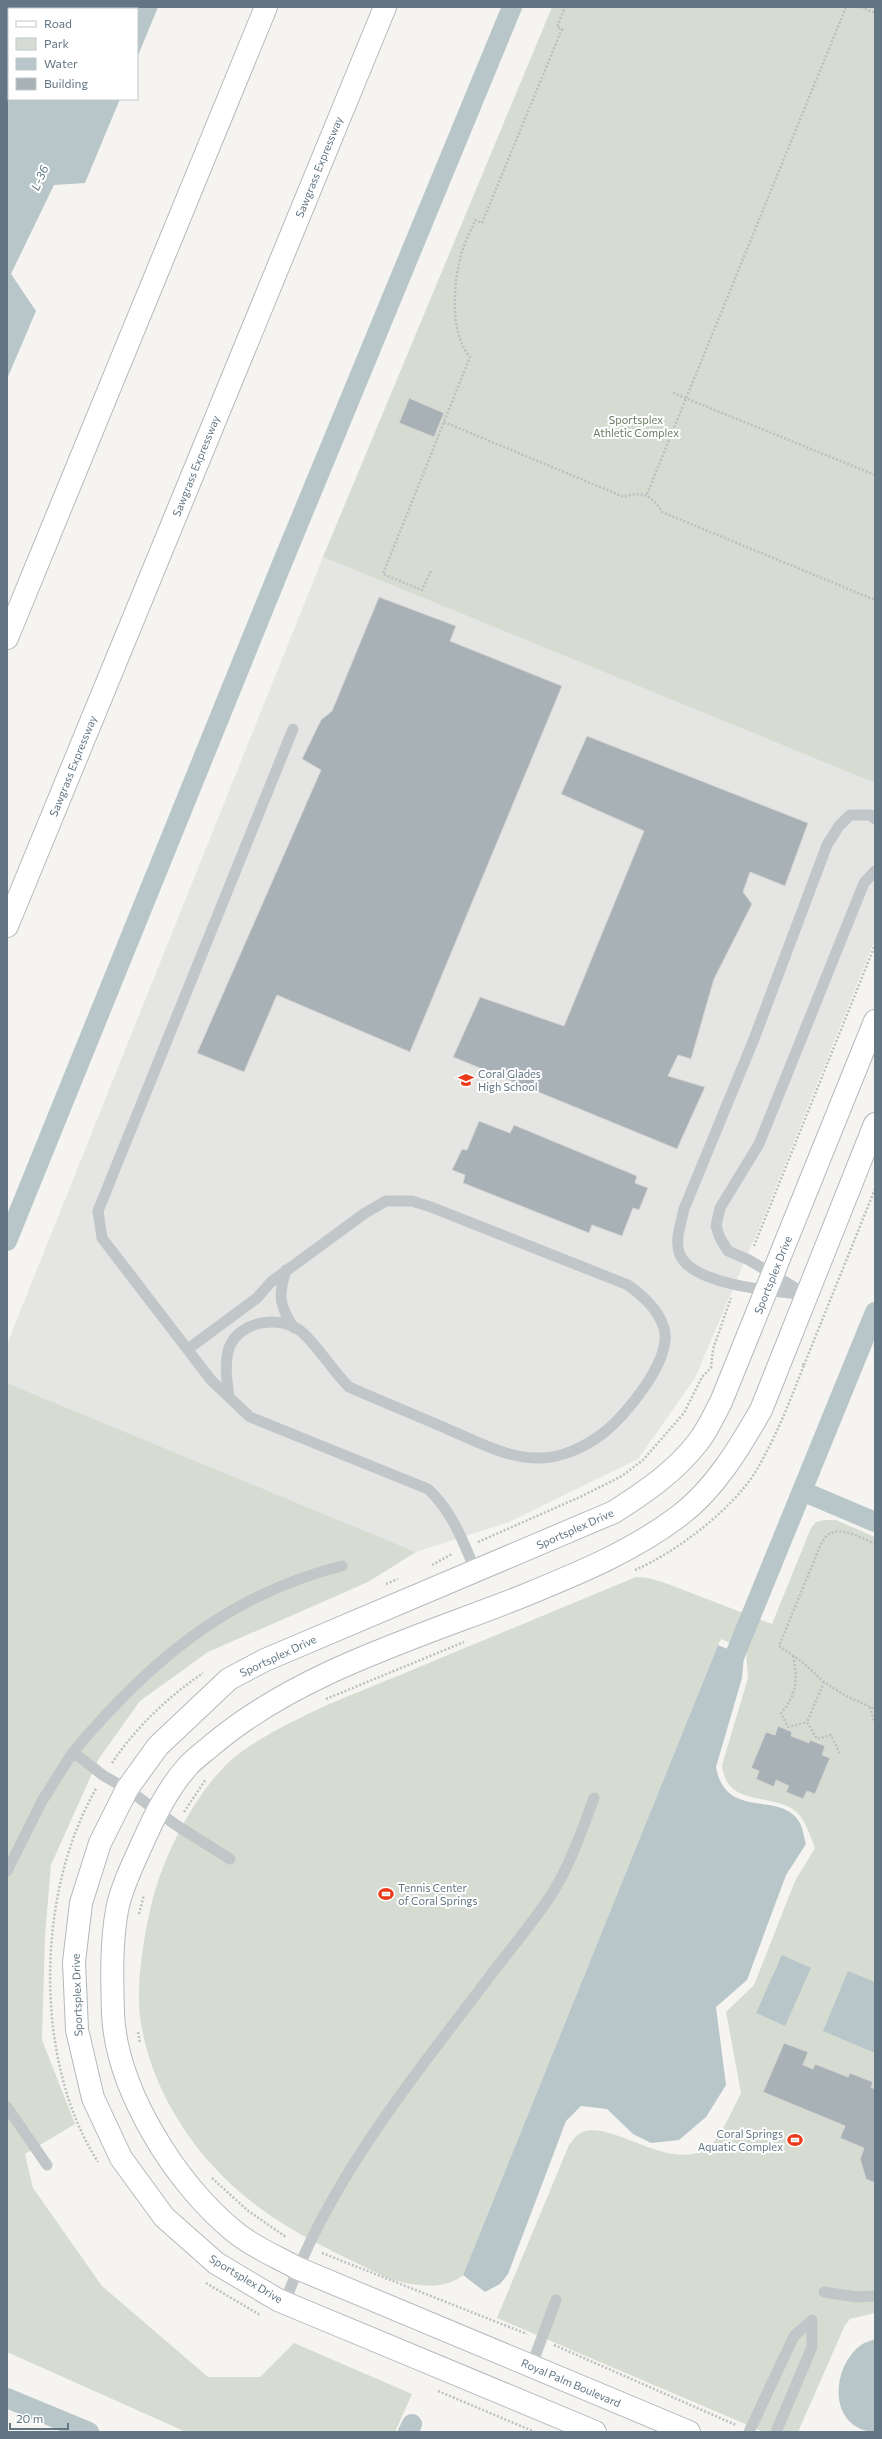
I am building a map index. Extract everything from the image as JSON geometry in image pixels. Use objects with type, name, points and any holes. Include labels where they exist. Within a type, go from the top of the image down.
[{"type":"main road","points":[[7,638],[266,7]]},
{"type":"main road","name":"Sawgrass Expressway","points":[[7,926],[385,7]]},
{"type":"main road","name":"Sportsplex Drive","points":[[596,2432],[285,2303],[216,2264],[164,2217],[121,2158],[93,2098],[77,2030],[74,1962],[81,1903],[100,1843],[127,1789],[158,1746],[229,1679],[265,1660],[476,1572],[614,1512],[646,1492],[675,1469],[699,1442],[720,1402],[746,1343],[875,1021]]},
{"type":"main road","points":[[297,2268],[237,2234],[190,2190],[151,2132],[129,2083],[114,2025],[112,1964],[118,1908],[157,1812],[188,1766],[230,1730],[297,1687],[338,1669],[573,1576],[629,1549],[681,1515],[710,1486],[739,1448],[761,1410],[875,1124]]},
{"type":"main road","name":"Royal Palm Boulevard","points":[[297,2268],[689,2432]]},
{"type":"lane","points":[[293,729],[98,1211],[102,1238],[211,1380],[250,1417],[428,1489],[441,1501],[454,1520],[476,1572]]},
{"type":"lane","points":[[806,1294],[770,1282],[736,1286],[689,1266],[680,1255],[677,1239],[684,1209],[754,1039],[827,844],[839,826],[850,815],[871,815],[875,819]]},
{"type":"lane","points":[[806,1294],[770,1282],[749,1260],[728,1251],[720,1238],[716,1226],[720,1208],[759,1144],[864,883],[875,871]]},
{"type":"lane","points":[[188,1349],[257,1298],[271,1282],[286,1270],[364,1213],[386,1201],[412,1201],[431,1207],[628,1285],[642,1295],[657,1313],[664,1329],[663,1352],[653,1376],[602,1434],[570,1452],[539,1458],[510,1455],[349,1387],[335,1374],[302,1332],[281,1323],[260,1322],[243,1330],[230,1347],[226,1373],[229,1397]]},
{"type":"lane","points":[[286,1270],[280,1290],[283,1312],[294,1328]]},
{"type":"lane","points":[[7,1871],[42,1801],[73,1752],[111,1707],[157,1663],[186,1640],[228,1612],[304,1575],[342,1566]]},
{"type":"lane","points":[[73,1752],[104,1776],[127,1789],[176,1825],[230,1859]]},
{"type":"lane","points":[[285,2303],[297,2268],[338,2188],[414,2077],[553,1892],[573,1854],[594,1798]]},
{"type":"lane","points":[[7,2107],[48,2165]]},
{"type":"lane","points":[[824,2292],[857,2297],[875,2296]]},
{"type":"lane","points":[[531,2367],[556,2300]]},
{"type":"lane","points":[[749,2432],[794,2336],[812,2320],[812,2347],[776,2432]]},
{"type":"path","points":[[431,571],[422,590],[383,574],[470,357],[463,349],[456,314],[456,290],[462,252],[475,220],[482,223],[562,29],[557,27],[565,7]]},
{"type":"path","points":[[647,494],[846,7]]},
{"type":"path","points":[[860,7],[875,13]]},
{"type":"path","points":[[673,393],[875,475]]},
{"type":"path","points":[[444,422],[624,497],[635,493],[647,494],[658,504],[662,512],[875,600]]},
{"type":"path","points":[[749,1260],[875,945]]},
{"type":"path","points":[[630,1572],[664,1556],[689,1539],[734,1498],[755,1472],[782,1420],[875,1189]]},
{"type":"path","points":[[426,1568],[465,1548],[580,1497],[622,1476],[643,1460],[684,1413],[702,1377],[711,1368],[713,1349],[736,1286]]},
{"type":"path","points":[[719,1333],[746,1343]]},
{"type":"path","points":[[782,1356],[804,1365]]},
{"type":"path","points":[[875,1544],[840,1532],[829,1534],[821,1544],[779,1646],[793,1655],[824,1682],[846,1696],[875,1709]]},
{"type":"path","points":[[381,1586],[402,1578]]},
{"type":"path","points":[[320,1702],[470,1640]]},
{"type":"path","points":[[793,1655],[797,1673],[795,1691],[788,1705],[781,1713],[788,1727],[807,1722]]},
{"type":"path","points":[[101,2167],[86,2140],[64,2080],[51,2004],[51,1968],[56,1913],[67,1860],[88,1802],[104,1776],[141,1725],[167,1700],[210,1668]]},
{"type":"path","points":[[807,1722],[824,1682]]},
{"type":"path","points":[[870,1707],[875,1724]]},
{"type":"path","points":[[807,1722],[817,1739],[831,1735],[840,1754]]},
{"type":"path","points":[[176,1825],[209,1776]]},
{"type":"path","points":[[138,1918],[145,1892]]},
{"type":"path","points":[[137,2028],[141,2047]]},
{"type":"path","points":[[211,2177],[247,2210],[270,2227],[308,2247]]},
{"type":"path","points":[[200,2278],[211,2287],[263,2317]]},
{"type":"path","points":[[433,2389],[535,2432]]},
{"type":"shaded area","name":"Coral Glades High School","points":[[323,557],[875,783],[875,939],[762,1221],[695,1378],[638,1459],[509,1522],[416,1552],[7,1383],[7,1344]]},
{"type":"green space","name":"Sportsplex Athletic Complex","points":[[552,7],[875,7],[875,783],[323,557]]},
{"type":"green space","points":[[7,1383],[416,1552],[368,1582],[208,1652],[140,1701],[98,1760],[51,1865],[45,1935],[42,2040],[75,2124],[25,2154],[33,2188],[102,2286],[208,2377],[260,2377],[294,2343],[412,2394],[395,2432],[186,2432],[7,2352]]},
{"type":"green space","name":"Tennis Center of Coral Springs","points":[[836,1520],[875,1537],[875,2313],[850,2319],[845,2325],[798,2432],[764,2432],[497,2318],[569,2145],[576,2136],[591,2130],[606,2132],[659,2151],[677,2155],[694,2154],[710,2146],[714,2142],[727,2121],[741,2093],[726,2012],[754,1985],[795,1881],[815,1848],[805,1824],[799,1814],[794,1810],[779,1803],[747,1796],[738,1792],[730,1786],[725,1777],[722,1765],[748,1678],[746,1650],[721,1639],[718,1645],[463,2275],[455,2280],[446,2284],[426,2286],[405,2283],[387,2278],[300,2234],[267,2214],[231,2184],[212,2165],[194,2143],[178,2120],[165,2096],[154,2071],[145,2044],[140,2017],[139,1990],[146,1929],[152,1902],[165,1862],[186,1820],[211,1781],[241,1752],[280,1728],[321,1708],[636,1577],[649,1578],[668,1584],[772,1624],[811,1528],[816,1522]]},
{"type":"water","points":[[158,7],[138,56],[138,8],[38,8]]},
{"type":"water","name":"L-36","points":[[8,80],[8,100],[120,100],[85,183],[54,185],[11,274],[36,311],[7,379]]},
{"type":"water","points":[[718,1645],[744,1656],[742,1678],[716,1767],[722,1784],[731,1794],[742,1800],[780,1808],[791,1813],[800,1823],[806,1844],[786,1875],[747,1980],[716,2007],[726,2085],[706,2117],[679,2140],[651,2143],[633,2134],[607,2109],[581,2106],[566,2121],[508,2274],[500,2284],[485,2292],[463,2275]]},
{"type":"water","points":[[782,1955],[811,1968],[785,2026],[756,2013]]},
{"type":"water","points":[[848,1971],[875,1982],[875,2053],[823,2031]]},
{"type":"water","points":[[875,2339],[875,2432],[860,2428],[849,2420],[842,2409],[839,2396],[839,2382],[851,2355],[864,2343]]},
{"type":"building","points":[[409,398],[444,413],[434,437],[399,423]]},
{"type":"building","points":[[379,597],[456,626],[450,641],[562,686],[410,1052],[277,995],[244,1072],[197,1053],[321,770],[302,759],[321,720],[332,711]]},
{"type":"building","points":[[587,736],[808,823],[785,886],[750,872],[743,892],[752,904],[714,979],[691,1059],[678,1055],[668,1076],[705,1087],[677,1149],[453,1057],[480,997],[564,1026],[644,831],[561,794]]},
{"type":"building","points":[[479,1121],[510,1133],[514,1125],[637,1176],[635,1183],[648,1188],[639,1210],[633,1208],[622,1236],[592,1225],[589,1233],[463,1183],[465,1175],[452,1170],[462,1149],[467,1150]]},
{"type":"building","points":[[778,1726],[792,1732],[791,1736],[809,1743],[810,1740],[825,1746],[822,1755],[830,1758],[815,1794],[807,1791],[803,1799],[786,1792],[789,1786],[776,1780],[774,1787],[756,1779],[759,1771],[751,1768],[766,1732],[775,1735]]},
{"type":"building","points":[[784,2043],[808,2052],[803,2065],[813,2069],[815,2064],[848,2077],[850,2073],[873,2082],[871,2088],[875,2088],[875,2183],[866,2179],[860,2159],[864,2148],[840,2138],[845,2126],[763,2092]]},
{"type":"waterway","points":[[7,1241],[281,566],[512,7]]},
{"type":"waterway","points":[[726,1677],[875,1312]]},
{"type":"waterway","points":[[802,1491],[875,1522]]},
{"type":"waterway","points":[[7,2398],[89,2432]]},
{"type":"waterway","points":[[408,2432],[412,2424]]},
{"type":"place","name":"Coral Glades High School","points":[[466,1080]]},
{"type":"place","name":"Tennis Center of Coral Springs","points":[[386,1894]]},
{"type":"place","name":"Coral Springs Aquatic Complex","points":[[795,2140]]}]
